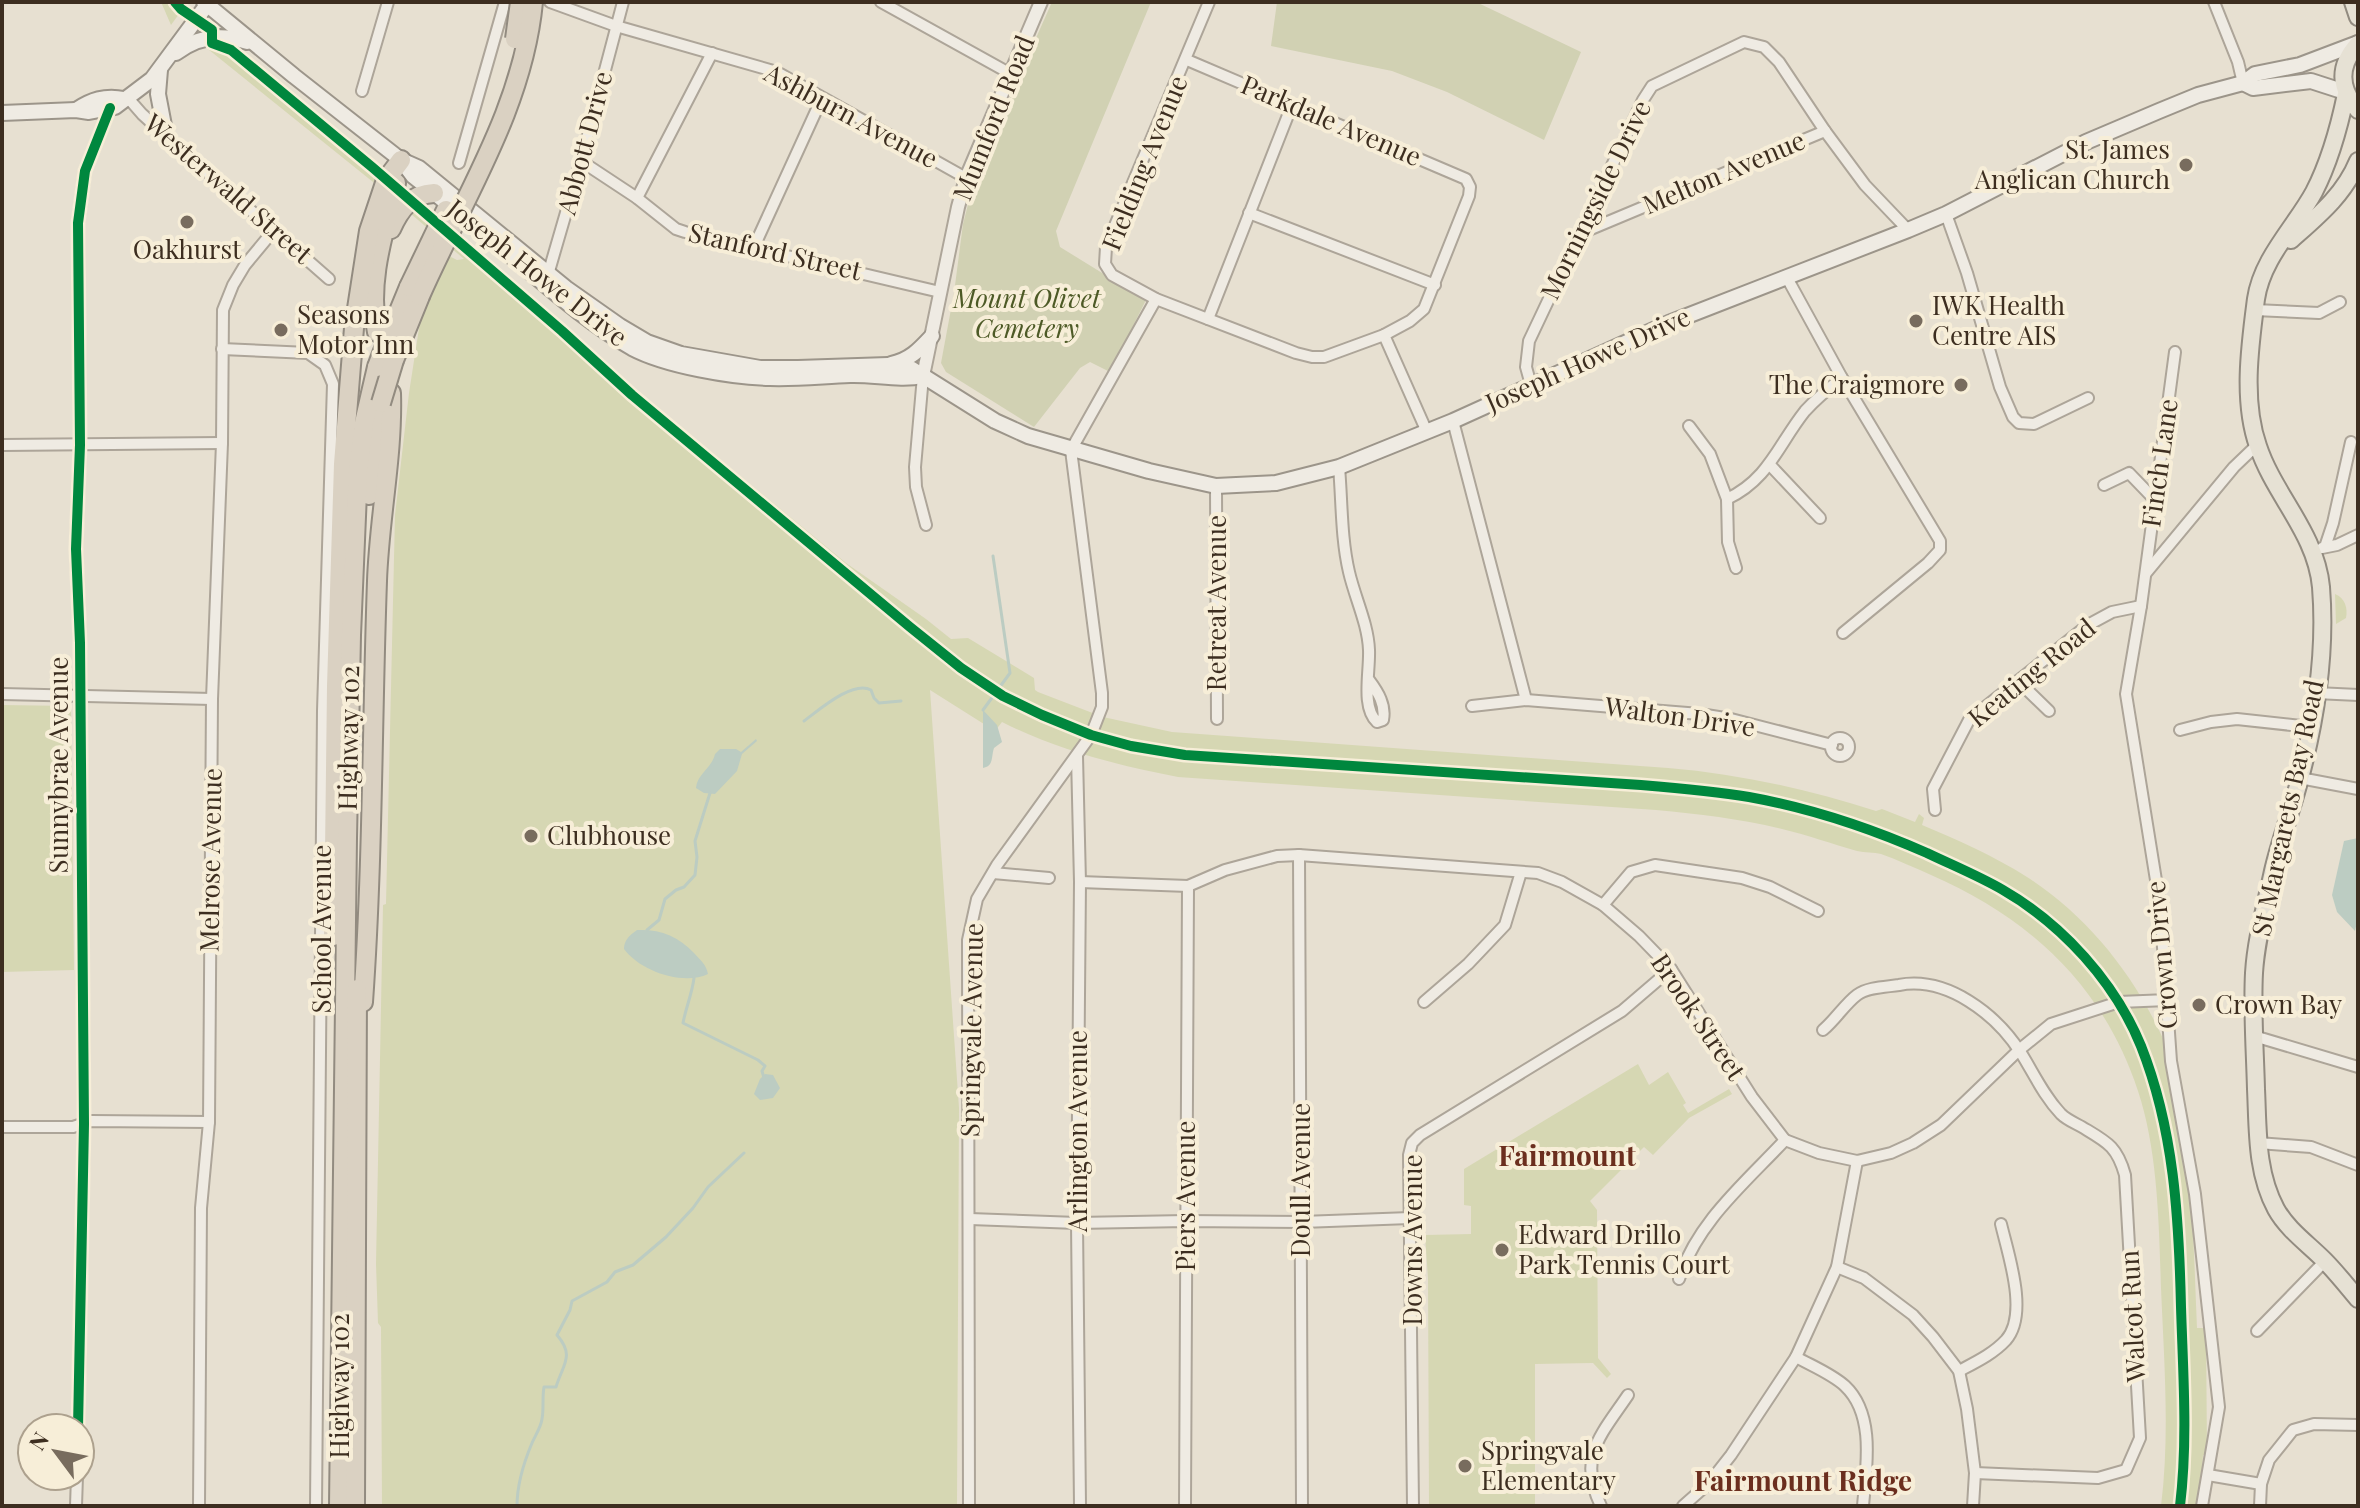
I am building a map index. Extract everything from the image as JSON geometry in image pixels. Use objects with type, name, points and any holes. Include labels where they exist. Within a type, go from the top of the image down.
[{"type":"highway","name":"Highway 102","points":[[339,1506],[347,807],[358,469],[364,423],[386,363],[414,291],[493,119],[517,34],[520,2]]},
{"type":"highway","name":"Highway 102","points":[[355,1506],[360,636],[371,471],[386,397],[382,335],[414,291],[502,125],[529,35],[533,2]]},
{"type":"highway","points":[[382,335],[373,312],[374,284],[401,160]]},
{"type":"highway","points":[[342,1229],[334,1149],[333,872],[343,464],[354,328],[365,252],[382,188],[401,160]]},
{"type":"highway","points":[[378,257],[404,207],[416,196],[434,193]]},
{"type":"main road","points":[[2353,2],[2358,17]]},
{"type":"main road","name":"Joseph Howe Drive","points":[[207,3],[255,45],[401,160],[419,168],[613,337],[635,349],[663,360],[769,378],[885,375],[909,379],[923,376]]},
{"type":"main road","points":[[2,113],[89,112],[115,107],[145,87],[207,3]]},
{"type":"main road","points":[[166,136],[158,94],[163,65],[192,43],[212,36],[236,38],[255,45]]},
{"type":"main road","name":"Joseph Howe Drive","points":[[401,160],[413,176],[546,279],[647,342],[681,354],[760,368],[888,365],[912,369],[995,421],[1071,450],[1216,486],[1276,483],[1339,467],[1427,432],[1669,323],[1908,230],[2100,136],[2198,95],[2243,83],[2255,74],[2300,65],[2358,43]]},
{"type":"main road","name":"St Margarets Bay Road","points":[[2358,43],[2346,62],[2345,93],[2337,135],[2327,163],[2314,192],[2263,276],[2255,310],[2250,399],[2257,445],[2319,549],[2322,633],[2316,693],[2300,778],[2274,867],[2254,971],[2258,1143],[2262,1173],[2280,1217],[2358,1299]]},
{"type":"main road","name":"Joseph Howe Drive","points":[[2243,83],[2253,88],[2311,81],[2345,93]]},
{"type":"main road","points":[[2345,93],[2358,110]]},
{"type":"main road","points":[[76,110],[89,102],[111,96],[126,98]]},
{"type":"main road","name":"St Margarets Bay Road","points":[[2274,254],[2332,203],[2350,180],[2358,161]]},
{"type":"main road","points":[[888,365],[915,354],[932,336]]},
{"type":"street","points":[[362,91],[388,2]]},
{"type":"street","points":[[459,163],[505,2]]},
{"type":"street","name":"Ashburn Avenue","points":[[550,2],[616,26],[777,72],[966,178]]},
{"type":"street","name":"Abbott Drive","points":[[546,279],[623,2]]},
{"type":"street","points":[[881,2],[1011,74]]},
{"type":"street","name":"Mumford Road","points":[[923,376],[966,178],[1041,2]]},
{"type":"street","name":"Fielding Avenue","points":[[1209,2],[1106,247],[1105,264],[1112,275],[1156,299],[1312,357],[1324,357],[1384,335],[1410,321],[1424,309],[1470,187]]},
{"type":"street","points":[[2214,2],[2243,83]]},
{"type":"street","name":"Morningside Drive","points":[[1531,385],[1526,367],[1529,341],[1652,86],[1744,42],[1764,47],[1779,62],[1825,131]]},
{"type":"street","points":[[637,198],[712,53]]},
{"type":"street","name":"Parkdale Avenue","points":[[1187,60],[1459,175],[1466,179],[1470,187]]},
{"type":"street","name":"Westerwald Street","points":[[126,98],[329,279]]},
{"type":"street","points":[[753,249],[822,98]]},
{"type":"street","points":[[1208,319],[1292,105]]},
{"type":"street","name":"Sunnybrae Avenue","points":[[78,1412],[84,1124],[79,591],[76,549],[80,445],[78,223],[85,171],[110,108]]},
{"type":"street","points":[[1825,131],[1865,185],[1908,230]]},
{"type":"street","name":"Melton Avenue","points":[[1579,234],[1825,131]]},
{"type":"street","name":"Stanford Street","points":[[581,161],[637,198],[676,229],[940,292]]},
{"type":"street","points":[[1249,213],[1435,285]]},
{"type":"street","points":[[1946,214],[2000,387],[2013,417],[2019,423],[2034,424],[2088,398]]},
{"type":"street","name":"Melrose Avenue","points":[[199,1506],[201,1208],[209,1122],[212,699],[222,443],[223,310],[245,265],[274,230]]},
{"type":"street","points":[[1786,276],[1842,378],[1940,541],[1940,550],[1928,563],[1843,633]]},
{"type":"street","points":[[1071,450],[1156,299]]},
{"type":"street","points":[[2255,310],[2319,313],[2340,302]]},
{"type":"street","points":[[1384,335],[1427,432]]},
{"type":"street","name":"School Avenue","points":[[222,349],[308,353],[325,365],[333,384],[323,711],[316,1506]]},
{"type":"street","name":"Finch Lane","points":[[2145,575],[2175,352]]},
{"type":"street","points":[[923,376],[915,467],[916,487],[926,525]]},
{"type":"street","points":[[1727,499],[1740,493],[1770,465],[1804,413],[1842,378]]},
{"type":"street","points":[[1453,421],[1526,700]]},
{"type":"street","points":[[1689,426],[1710,454],[1727,499],[1728,542],[1736,568]]},
{"type":"street","points":[[2319,549],[2333,523],[2351,442]]},
{"type":"street","points":[[2,445],[222,443]]},
{"type":"street","points":[[2145,575],[2234,467],[2257,445]]},
{"type":"street","name":"Springvale Avenue","points":[[969,1506],[968,940],[977,899],[1077,756],[1096,726],[1102,707],[1071,450]]},
{"type":"street","points":[[1770,465],[1820,518]]},
{"type":"street","points":[[1339,467],[1348,570],[1368,635],[1369,680]]},
{"type":"street","points":[[2104,485],[2129,473],[2155,500]]},
{"type":"street","name":"Retreat Avenue","points":[[1216,486],[1217,719]]},
{"type":"street","points":[[2319,549],[2358,535]]},
{"type":"street","name":"Crown Drive","points":[[2145,575],[2126,694],[2160,905],[2171,1061],[2195,1194],[2219,1407],[2202,1506]]},
{"type":"street","name":"Keating Road","points":[[1935,810],[1933,789],[1969,720],[2088,625],[2112,612],[2141,606]]},
{"type":"street","points":[[2018,681],[2049,711]]},
{"type":"street","points":[[2316,693],[2358,695]]},
{"type":"street","points":[[2,694],[212,699]]},
{"type":"street","name":"Walton Drive","points":[[1472,706],[1526,700],[1700,714],[1832,745]]},
{"type":"street","points":[[2180,730],[2237,719],[2310,727]]},
{"type":"street","name":"Arlington Avenue","points":[[1077,756],[1080,882],[1077,1223],[1080,1506]]},
{"type":"street","points":[[2300,778],[2358,789]]},
{"type":"street","name":"Brook Street","points":[[1080,882],[1188,886],[1225,870],[1277,856],[1299,855],[1538,873],[1562,882],[1603,905],[1671,969],[1764,1115],[1785,1140]]},
{"type":"street","name":"Doull Avenue","points":[[1299,855],[1302,1506]]},
{"type":"street","points":[[1603,905],[1631,872],[1655,865],[1742,878],[1770,887],[1818,911]]},
{"type":"street","points":[[1424,1002],[1468,964],[1505,925],[1521,872]]},
{"type":"street","points":[[993,873],[1049,878]]},
{"type":"street","name":"Piers Avenue","points":[[1185,1506],[1188,886]]},
{"type":"street","name":"Downs Avenue","points":[[1413,1506],[1409,1155],[1412,1143],[1420,1135],[1622,1011],[1671,969]]},
{"type":"street","points":[[1823,1030],[1855,996],[1865,991],[1909,983],[1935,986],[1970,1001],[1991,1018],[2019,1050]]},
{"type":"street","points":[[1679,1279],[1686,1257],[1710,1220],[1785,1140],[1819,1153],[1857,1161],[1891,1153],[1941,1125],[2019,1050],[2051,1024],[2119,1002],[2168,1000]]},
{"type":"street","points":[[2254,1036],[2358,1066]]},
{"type":"street","name":"Walcot Run","points":[[1975,1473],[2098,1478],[2126,1470],[2140,1438],[2125,1175],[2120,1156],[2108,1144],[2063,1117],[2039,1085],[2019,1050]]},
{"type":"street","points":[[2,1127],[73,1127],[91,1121],[209,1122]]},
{"type":"street","points":[[2258,1143],[2311,1147],[2358,1165]]},
{"type":"street","points":[[1683,1506],[1709,1483],[1731,1455],[1796,1357],[1837,1267],[1857,1161]]},
{"type":"street","points":[[970,1219],[1077,1223],[1410,1218]]},
{"type":"street","points":[[1959,1371],[1989,1355],[2008,1338],[2015,1316],[2016,1289],[2001,1224]]},
{"type":"street","points":[[2257,1331],[2325,1261]]},
{"type":"street","points":[[1837,1267],[1864,1278],[1913,1315],[1959,1371],[1975,1473],[1973,1506]]},
{"type":"street","points":[[1796,1357],[1844,1386],[1857,1402],[1867,1432],[1863,1506]]},
{"type":"street","points":[[1601,1506],[1592,1486],[1590,1461],[1605,1429],[1628,1395]]},
{"type":"street","points":[[2260,1506],[2261,1484],[2269,1460],[2293,1430],[2314,1424],[2358,1425]]},
{"type":"street","points":[[2208,1475],[2261,1484]]},
{"type":"green space","points":[[161,2],[186,2],[187,3],[171,25]]},
{"type":"green space","name":"Mount Olivet Cemetery","points":[[1052,2],[1151,2],[1056,231],[1060,247],[1146,300],[1110,372],[1090,362],[1080,368],[1034,427],[946,372],[941,363],[963,224],[976,173]]},
{"type":"green space","points":[[1277,2],[1476,2],[1581,52],[1544,140],[1447,92],[1392,71],[1271,46]]},
{"type":"green space","points":[[200,30],[349,142],[491,262],[579,343],[846,563],[951,639],[968,638],[1034,678],[1038,692],[1103,717],[1172,732],[1668,768],[1773,784],[1876,811],[1882,809],[1915,822],[1919,814],[1924,818],[1922,825],[2002,862],[2052,895],[2115,958],[2148,1008],[2173,1062],[2166,1066],[2187,1162],[2197,1328],[2206,1328],[2207,1454],[2203,1455],[2200,1506],[2161,1506],[2166,1397],[2158,1214],[2150,1138],[2138,1091],[2105,1019],[2084,988],[2059,960],[2000,912],[1967,892],[1887,856],[1857,851],[1767,825],[1656,810],[1178,777],[1088,756],[1002,722],[995,731],[930,690],[959,1108],[957,1506],[382,1506],[381,1327],[378,1323],[376,1264],[395,515],[420,322],[447,255],[457,260],[464,259],[193,37]]},
{"type":"green space","points":[[2335,594],[2343,601],[2347,611],[2346,618],[2336,624]]},
{"type":"green space","points":[[2,705],[71,706],[74,970],[2,972]]},
{"type":"green space","points":[[1638,1064],[1649,1085],[1668,1072],[1686,1103],[1683,1105],[1688,1113],[1729,1089],[1732,1094],[1689,1118],[1653,1155],[1644,1147],[1590,1201],[1597,1210],[1598,1358],[1611,1374],[1607,1378],[1593,1363],[1535,1364],[1535,1506],[1429,1506],[1425,1235],[1471,1234],[1471,1206],[1464,1205],[1464,1169]]},
{"type":"shaded area","points":[[983,710],[997,725],[1002,742],[994,748],[991,763],[983,768]]},
{"type":"shaded area","points":[[756,739],[742,754],[737,771],[715,794],[696,788],[720,749],[741,752]]},
{"type":"shaded area","points":[[2358,838],[2358,917],[2355,931],[2337,912],[2332,895],[2344,841]]},
{"type":"shaded area","points":[[637,930],[661,932],[675,938],[701,961],[708,974],[675,977],[640,964],[624,949],[628,938]]},
{"type":"shaded area","points":[[765,1074],[773,1075],[780,1088],[773,1098],[760,1100],[754,1094]]},
{"type":"waterway","points":[[983,710],[1010,673],[993,556]]},
{"type":"waterway","points":[[804,721],[836,698],[855,689],[871,690],[879,703],[901,701]]},
{"type":"waterway","points":[[647,930],[659,920],[665,899],[684,887],[695,875],[695,841],[710,793]]},
{"type":"waterway","points":[[694,978],[683,1023],[758,1060],[765,1066],[762,1071],[764,1078]]},
{"type":"waterway","points":[[517,1506],[524,1466],[541,1422],[544,1387],[556,1387],[566,1360],[565,1349],[557,1335],[572,1301],[607,1282],[615,1272],[633,1265],[666,1237],[708,1187],[744,1153]]},
{"type":"cycle path","points":[[175,2],[212,30],[212,43],[231,50],[372,167],[632,395],[910,627],[961,668],[1003,696],[1091,735],[1131,746],[1185,755],[1641,785],[1749,797],[1862,827],[1985,880],[2025,904],[2066,937],[2117,999],[2141,1046],[2161,1109],[2173,1174],[2179,1240],[2184,1406],[2180,1506]]},
{"type":"cycle path","points":[[78,1412],[84,1124],[80,643],[76,549],[80,445],[78,223],[85,171],[110,108]]},
{"type":"place","name":"St. James Anglican Church","points":[[2186,165]]},
{"type":"place","name":"Oakhurst","points":[[187,222]]},
{"type":"place","name":"IWK Health Centre AIS","points":[[1916,321]]},
{"type":"place","name":"Seasons Motor Inn","points":[[281,330]]},
{"type":"place","name":"The Craigmore","points":[[1961,385]]},
{"type":"place","name":"Clubhouse","points":[[531,836]]},
{"type":"place","name":"Crown Bay","points":[[2199,1005]]},
{"type":"place","name":"Edward Drillo Park Tennis Court","points":[[1502,1250]]},
{"type":"place","name":"Springvale Elementary","points":[[1465,1466]]},
{"type":"district","name":"Fairmount","points":[[1567,1156]]},
{"type":"district","name":"Fairmount Ridge","points":[[1803,1481]]}]
